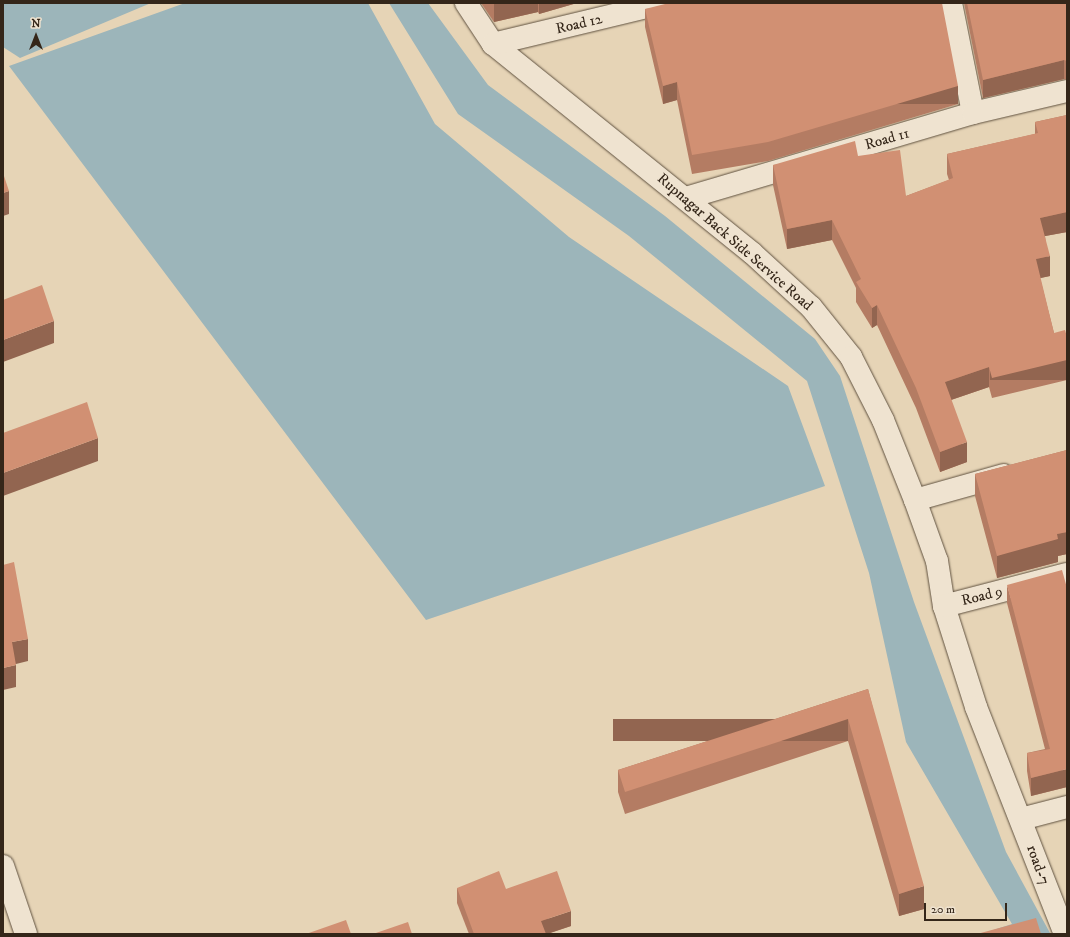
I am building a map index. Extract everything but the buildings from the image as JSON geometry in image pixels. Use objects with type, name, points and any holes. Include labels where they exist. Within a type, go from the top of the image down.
[{"type":"street","name":"Rupnagar Back Side Service Road","points":[[466,3],[493,44],[686,198],[811,307],[851,357],[883,420],[915,500],[937,561],[944,606]]},
{"type":"street","name":"Road 12","points":[[493,44],[664,3]]},
{"type":"street","points":[[951,3],[973,113]]},
{"type":"street","name":"Road 11","points":[[686,198],[973,113],[1067,91]]},
{"type":"street","points":[[915,500],[1021,470]]},
{"type":"street","name":"Road 9","points":[[944,606],[1067,574]]},
{"type":"street","name":"road-7","points":[[944,606],[976,707],[1065,934]]},
{"type":"street","points":[[1021,819],[1067,807]]},
{"type":"street","points":[[3,866],[26,934]]},
{"type":"water","points":[[3,3],[151,3],[20,58],[3,47]]},
{"type":"water","points":[[185,3],[368,3],[435,124],[569,237],[788,386],[825,486],[426,620],[9,66]]},
{"type":"water","points":[[389,3],[428,3],[488,85],[665,216],[815,339],[840,376],[914,602],[1006,852],[1050,933],[981,934],[1012,924],[906,742],[869,573],[807,381],[629,236],[458,114]]}]
